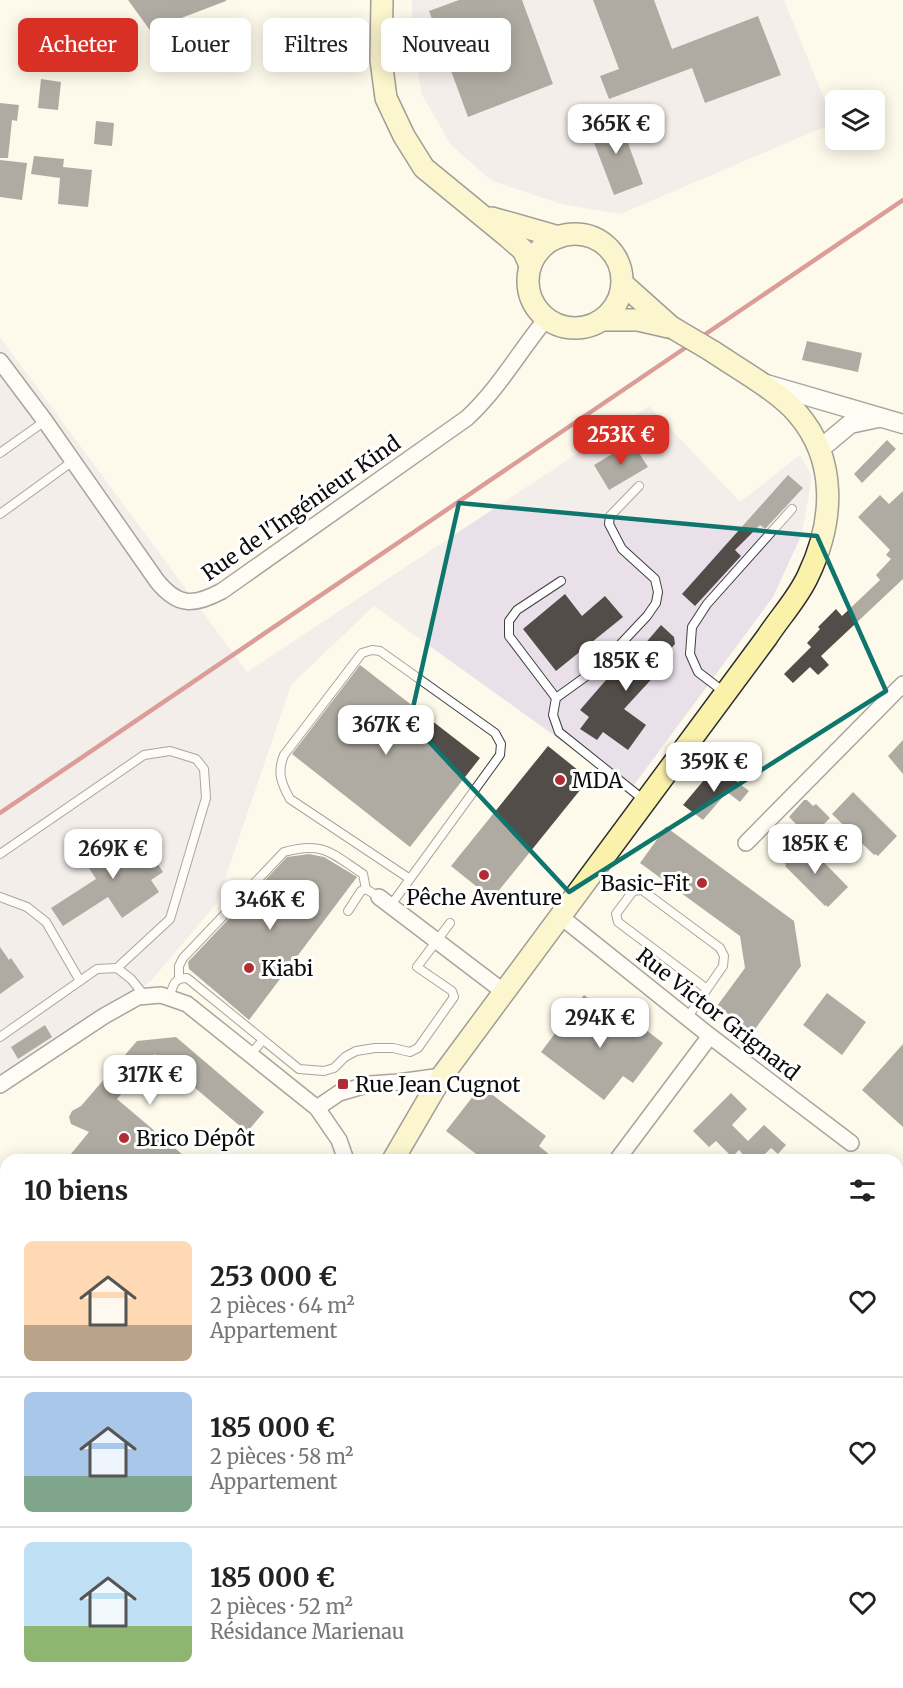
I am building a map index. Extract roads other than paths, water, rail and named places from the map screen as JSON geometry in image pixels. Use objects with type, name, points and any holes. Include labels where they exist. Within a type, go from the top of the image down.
[{"type":"main road","points":[[382,0],[381,60],[387,98],[404,136],[424,168],[522,250],[530,265]]},
{"type":"main road","points":[[485,217],[559,237]]},
{"type":"main road","points":[[574,234],[590,236],[604,243],[621,268],[623,284],[620,297],[613,310],[603,320],[590,327],[575,329],[560,326],[546,319],[536,309],[529,295],[527,280],[530,265],[546,243],[559,237],[574,234]]},
{"type":"main road","points":[[396,1154],[442,1076],[726,693],[808,577],[821,541],[827,516],[828,486],[824,461],[815,438],[795,412],[758,381],[673,328],[623,284]]},
{"type":"main road","points":[[603,320],[638,320],[673,328]]},
{"type":"street","name":"Rue de l'Ingénieur Kind","points":[[0,361],[167,594],[188,602],[210,597],[222,591],[467,418],[502,381],[528,341],[546,319]]},
{"type":"street","points":[[758,381],[903,424]]},
{"type":"street","points":[[820,449],[850,424],[879,417]]},
{"type":"street","points":[[746,843],[903,684]]},
{"type":"street","points":[[379,897],[504,992]]},
{"type":"street","name":"Rue Victor Grignard","points":[[560,916],[710,1036],[851,1143]]},
{"type":"street","points":[[0,1085],[104,1016],[138,997],[161,994],[187,1004],[317,1108],[339,1140],[344,1154]]},
{"type":"street","points":[[622,1154],[710,1036]]},
{"type":"street","points":[[317,1108],[339,1093],[370,1084],[442,1076]]},
{"type":"lane","points":[[0,453],[45,421]]},
{"type":"lane","points":[[0,514],[73,461]]},
{"type":"lane","points":[[639,486],[610,516],[609,524],[622,549],[655,579],[658,592],[656,603],[647,616],[598,667],[556,698],[553,715],[559,732],[646,801]]},
{"type":"lane","points":[[726,693],[698,672],[690,654],[692,627],[707,604],[792,509]]},
{"type":"lane","points":[[556,698],[509,636],[509,621],[517,610],[561,581]]},
{"type":"lane","points":[[348,911],[361,891],[379,897],[410,879],[500,755],[501,744],[495,733],[380,651],[372,650],[362,653],[284,754],[279,767],[281,783],[290,799],[410,879]]},
{"type":"lane","points":[[0,854],[144,755],[170,751],[196,759],[204,769],[206,798],[170,919],[117,968],[97,969],[0,1037]]},
{"type":"lane","points":[[179,978],[178,966],[183,958],[284,852],[304,846],[320,848],[363,874],[379,897]]},
{"type":"lane","points":[[687,1018],[723,966],[724,956],[720,948],[642,890],[633,891],[616,914],[618,922],[707,989]]},
{"type":"lane","points":[[0,897],[27,907],[46,922],[80,981]]},
{"type":"lane","points":[[170,996],[174,981],[187,978],[299,1069],[324,1071],[334,1068],[345,1056],[375,1047],[410,1052],[418,1047],[453,997],[452,991],[417,967],[450,923]]},
{"type":"lane","points":[[117,968],[131,979],[144,997]]},
{"type":"lane","points":[[250,1055],[263,1040]]},
{"type":"railway","points":[[0,813],[903,200]]},
{"type":"place","name":"MDA","points":[[560,780]]},
{"type":"place","name":"Pêche Aventure","points":[[484,875]]},
{"type":"place","name":"Basic-Fit","points":[[702,883]]},
{"type":"place","name":"Kiabi","points":[[249,968]]},
{"type":"place","name":"Rue Jean Cugnot","points":[[343,1084]]},
{"type":"place","name":"Brico Dépôt","points":[[124,1138]]}]
